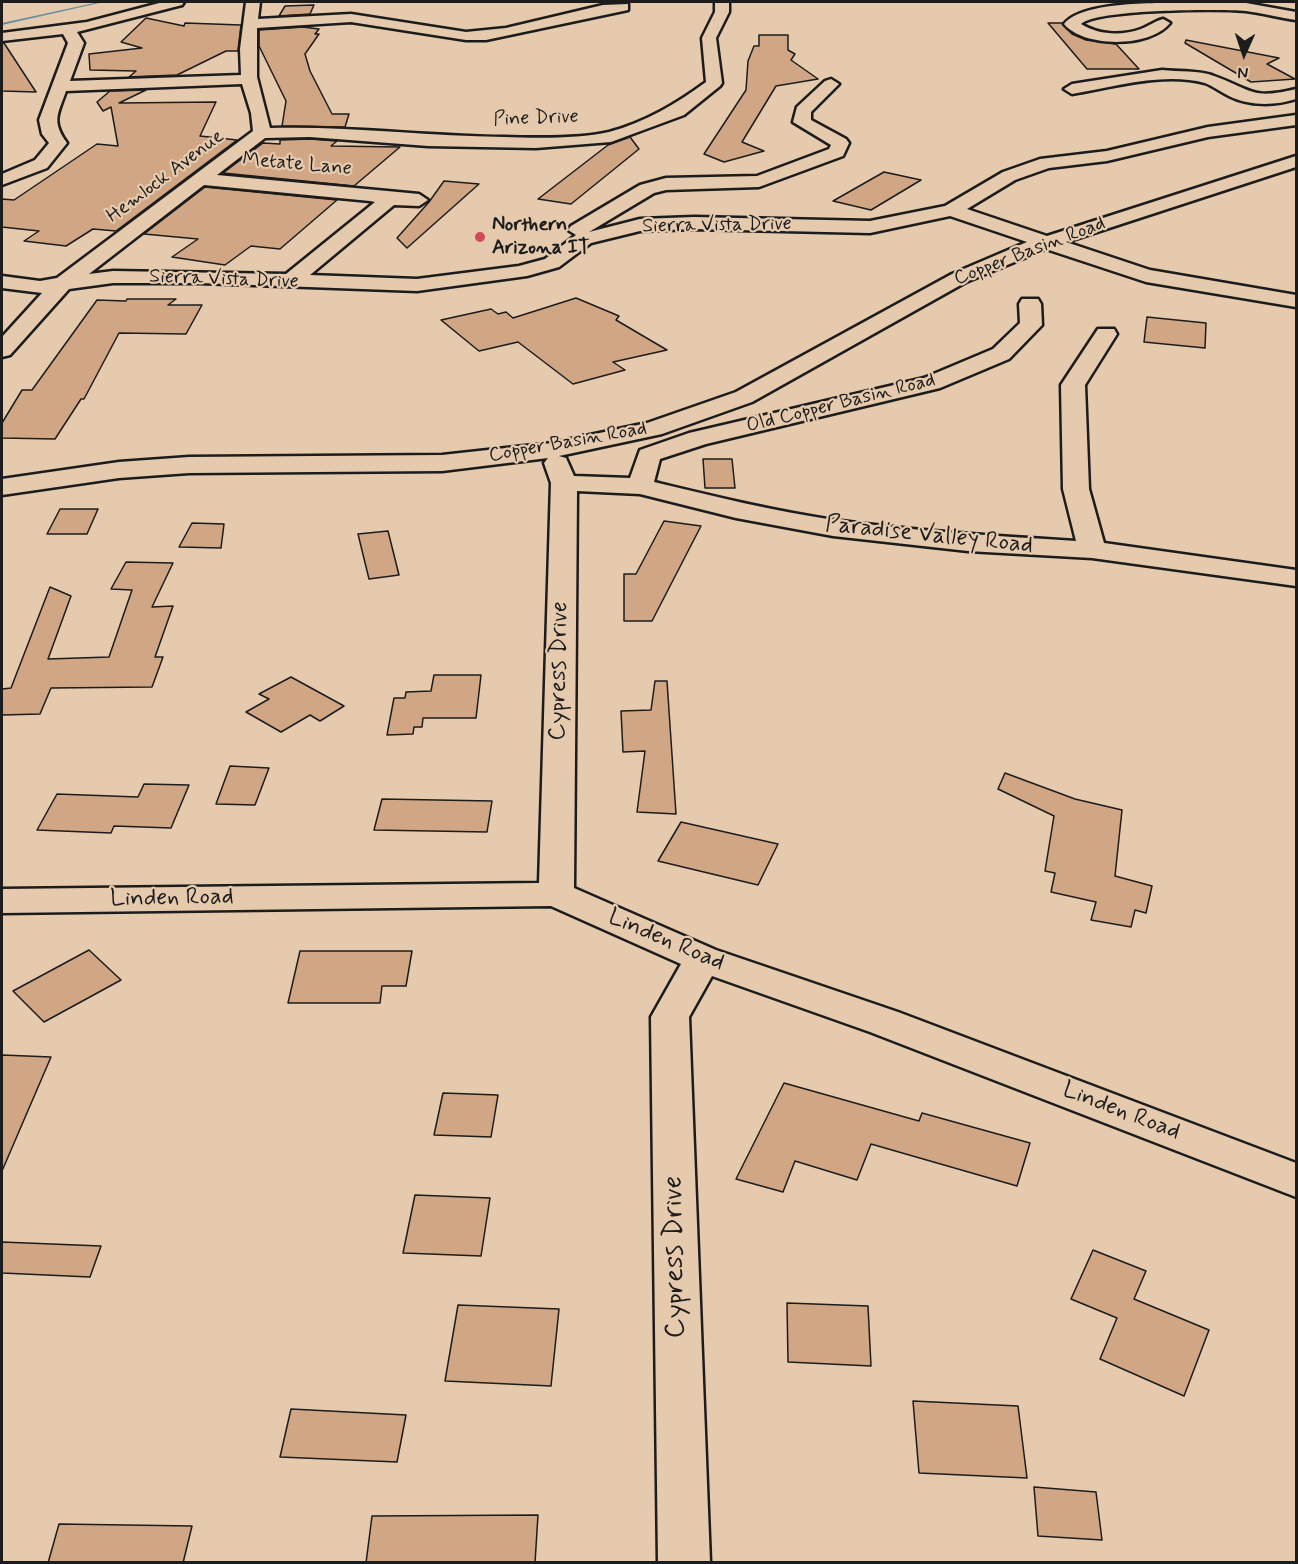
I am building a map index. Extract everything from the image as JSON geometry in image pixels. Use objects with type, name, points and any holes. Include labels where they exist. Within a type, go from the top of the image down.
[{"type":"street","points":[[2,37],[68,29],[134,15],[177,2]]},
{"type":"street","name":"Hemlock Avenue","points":[[2,350],[60,286],[261,133],[249,79],[246,50],[252,24],[253,2]]},
{"type":"street","name":"Pine Drive","points":[[261,133],[310,132],[428,141],[536,143],[611,137],[678,111],[714,82],[709,38],[722,12],[722,2]]},
{"type":"street","points":[[1163,23],[1154,31],[1127,36],[1090,34],[1071,24],[1081,16],[1101,12],[1191,6],[1246,7],[1296,16]]},
{"type":"street","points":[[252,24],[357,18],[466,36],[485,36],[518,30],[577,12],[623,7]]},
{"type":"street","points":[[2,180],[41,164],[58,143],[51,134],[47,120],[76,43],[68,29]]},
{"type":"street","points":[[1072,89],[1162,75],[1209,79],[1237,94],[1255,99],[1284,98],[1296,94]]},
{"type":"street","points":[[61,86],[249,79]]},
{"type":"street","points":[[584,239],[576,232],[647,189],[666,184],[759,181],[837,152],[840,143],[802,122],[803,111],[831,84]]},
{"type":"street","name":"Sierra Vista Drive","points":[[2,282],[40,287],[112,277],[200,277],[417,285],[520,272],[552,263],[584,239],[640,225],[694,223],[870,227],[951,210],[1009,176],[1046,163],[1107,156],[1208,132],[1296,120]]},
{"type":"street","name":"Copper Basin Road","points":[[2,487],[119,470],[177,466],[442,463],[552,450],[653,429],[744,397],[959,278],[1047,243],[1296,161]]},
{"type":"street","points":[[1260,172],[1296,179]]},
{"type":"street","name":"Metate Lane","points":[[199,179],[419,200]]},
{"type":"street","points":[[289,282],[390,199]]},
{"type":"street","points":[[951,210],[1096,262],[1160,280],[1296,301]]},
{"type":"street","name":"Old Copper Basin Road","points":[[640,486],[650,455],[698,438],[932,383],[983,364],[1001,354],[1031,325],[1030,304]]},
{"type":"street","points":[[1092,550],[1076,489],[1073,385],[1106,334]]},
{"type":"street","name":"Cypress Drive","points":[[552,450],[564,483],[556,894]]},
{"type":"street","name":"Paradise Valley Road","points":[[564,483],[640,486],[736,510],[833,528],[968,543],[1092,550],[1296,578]]},
{"type":"street","name":"Linden Road","points":[[2,901],[556,894],[703,959],[885,1022],[1296,1180]]},
{"type":"street","name":"Cypress Drive","points":[[684,1563],[670,1017],[703,959]]},
{"type":"building","points":[[314,5],[310,14],[279,16],[285,6]]},
{"type":"building","points":[[146,18],[184,26],[185,23],[241,25],[238,51],[226,51],[177,75],[129,77],[136,71],[90,70],[89,54],[142,48],[121,42]]},
{"type":"building","points":[[1048,23],[1062,23],[1072,34],[1086,40],[1116,44],[1139,69],[1087,69]]},
{"type":"building","points":[[303,27],[319,29],[315,34],[319,34],[305,54],[310,71],[332,114],[349,114],[345,127],[282,126],[286,101],[259,46],[259,30]]},
{"type":"building","points":[[759,35],[788,35],[788,50],[795,54],[791,60],[818,79],[776,86],[742,142],[764,151],[724,162],[704,154],[746,90],[748,61],[754,46],[759,46]]},
{"type":"building","points":[[1186,40],[1279,58],[1267,64],[1295,79],[1251,82],[1185,43]]},
{"type":"building","points":[[2,43],[4,43],[36,92],[2,91]]},
{"type":"building","points":[[146,90],[119,103],[216,102],[200,136],[237,140],[116,231],[93,229],[66,246],[24,241],[39,231],[2,227],[2,199],[14,200],[97,144],[118,146],[111,107],[103,111],[97,102],[110,91]]},
{"type":"building","points":[[630,137],[639,149],[571,204],[538,199],[608,145]]},
{"type":"building","points":[[280,140],[337,141],[331,146],[400,147],[354,186],[223,173],[263,143],[280,144]]},
{"type":"building","points":[[884,172],[921,180],[871,210],[833,201]]},
{"type":"building","points":[[444,181],[479,184],[407,248],[397,238]]},
{"type":"building","points":[[205,187],[337,200],[280,249],[251,246],[225,265],[172,257],[198,239],[144,234]]},
{"type":"building","points":[[576,298],[619,316],[616,320],[667,350],[613,362],[625,370],[573,384],[518,342],[479,351],[441,320],[491,309],[498,314],[506,312],[513,318]]},
{"type":"building","points":[[127,299],[176,299],[168,305],[202,305],[186,334],[119,333],[84,399],[81,399],[55,439],[2,438],[2,423],[22,390],[32,390],[97,300],[126,301]]},
{"type":"building","points":[[1147,317],[1206,323],[1205,348],[1144,342]]},
{"type":"building","points":[[703,459],[732,459],[735,488],[705,488]]},
{"type":"building","points":[[60,509],[98,509],[87,534],[47,534]]},
{"type":"building","points":[[664,521],[701,526],[652,621],[624,621],[624,574],[636,574]]},
{"type":"building","points":[[192,523],[224,524],[221,548],[179,547]]},
{"type":"building","points":[[388,531],[399,575],[369,579],[358,534]]},
{"type":"building","points":[[126,562],[173,563],[152,607],[173,606],[155,657],[163,657],[152,687],[51,688],[40,714],[2,715],[2,689],[11,688],[50,587],[71,596],[48,659],[109,657],[132,590],[111,589]]},
{"type":"building","points":[[434,675],[481,675],[476,718],[423,718],[422,727],[414,727],[413,734],[387,735],[394,698],[405,698],[406,692],[431,691]]},
{"type":"building","points":[[291,677],[344,706],[320,721],[310,715],[281,732],[246,712],[269,699],[259,694]]},
{"type":"building","points":[[655,681],[667,681],[676,814],[637,812],[645,751],[623,752],[621,711],[651,710]]},
{"type":"building","points":[[230,766],[269,768],[255,805],[216,804]]},
{"type":"building","points":[[1005,773],[1075,799],[1122,810],[1115,876],[1152,886],[1146,913],[1135,910],[1131,927],[1091,920],[1096,902],[1051,892],[1055,873],[1045,871],[1054,816],[998,789]]},
{"type":"building","points":[[144,784],[189,785],[171,828],[114,826],[111,833],[37,830],[57,794],[138,797]]},
{"type":"building","points":[[382,799],[492,801],[487,832],[374,830]]},
{"type":"building","points":[[681,822],[778,844],[758,885],[658,861]]},
{"type":"building","points":[[89,950],[121,980],[44,1022],[13,991]]},
{"type":"building","points":[[300,951],[412,951],[406,986],[382,986],[380,1003],[288,1003]]},
{"type":"building","points":[[2,1055],[51,1057],[2,1171]]},
{"type":"building","points":[[784,1083],[919,1121],[922,1113],[1030,1143],[1017,1186],[871,1144],[857,1180],[795,1161],[783,1192],[736,1179]]},
{"type":"building","points":[[443,1093],[498,1095],[491,1137],[434,1135]]},
{"type":"building","points":[[415,1195],[490,1198],[481,1256],[403,1253]]},
{"type":"building","points":[[2,1242],[101,1246],[90,1277],[2,1273]]},
{"type":"building","points":[[1093,1250],[1146,1271],[1134,1299],[1209,1330],[1184,1396],[1100,1359],[1117,1318],[1071,1299]]},
{"type":"building","points":[[787,1303],[868,1306],[871,1366],[788,1362]]},
{"type":"building","points":[[458,1305],[559,1309],[551,1386],[445,1381]]},
{"type":"building","points":[[913,1401],[1018,1406],[1027,1478],[919,1473]]},
{"type":"building","points":[[291,1409],[406,1415],[397,1462],[280,1457]]},
{"type":"building","points":[[1034,1487],[1096,1492],[1102,1540],[1038,1536]]},
{"type":"building","points":[[538,1515],[535,1563],[366,1563],[372,1516]]},
{"type":"building","points":[[59,1524],[192,1526],[183,1563],[48,1563]]},
{"type":"waterway","points":[[2,24],[102,2]]},
{"type":"place","name":"Northern Arizona IT","points":[[480,237]]}]
